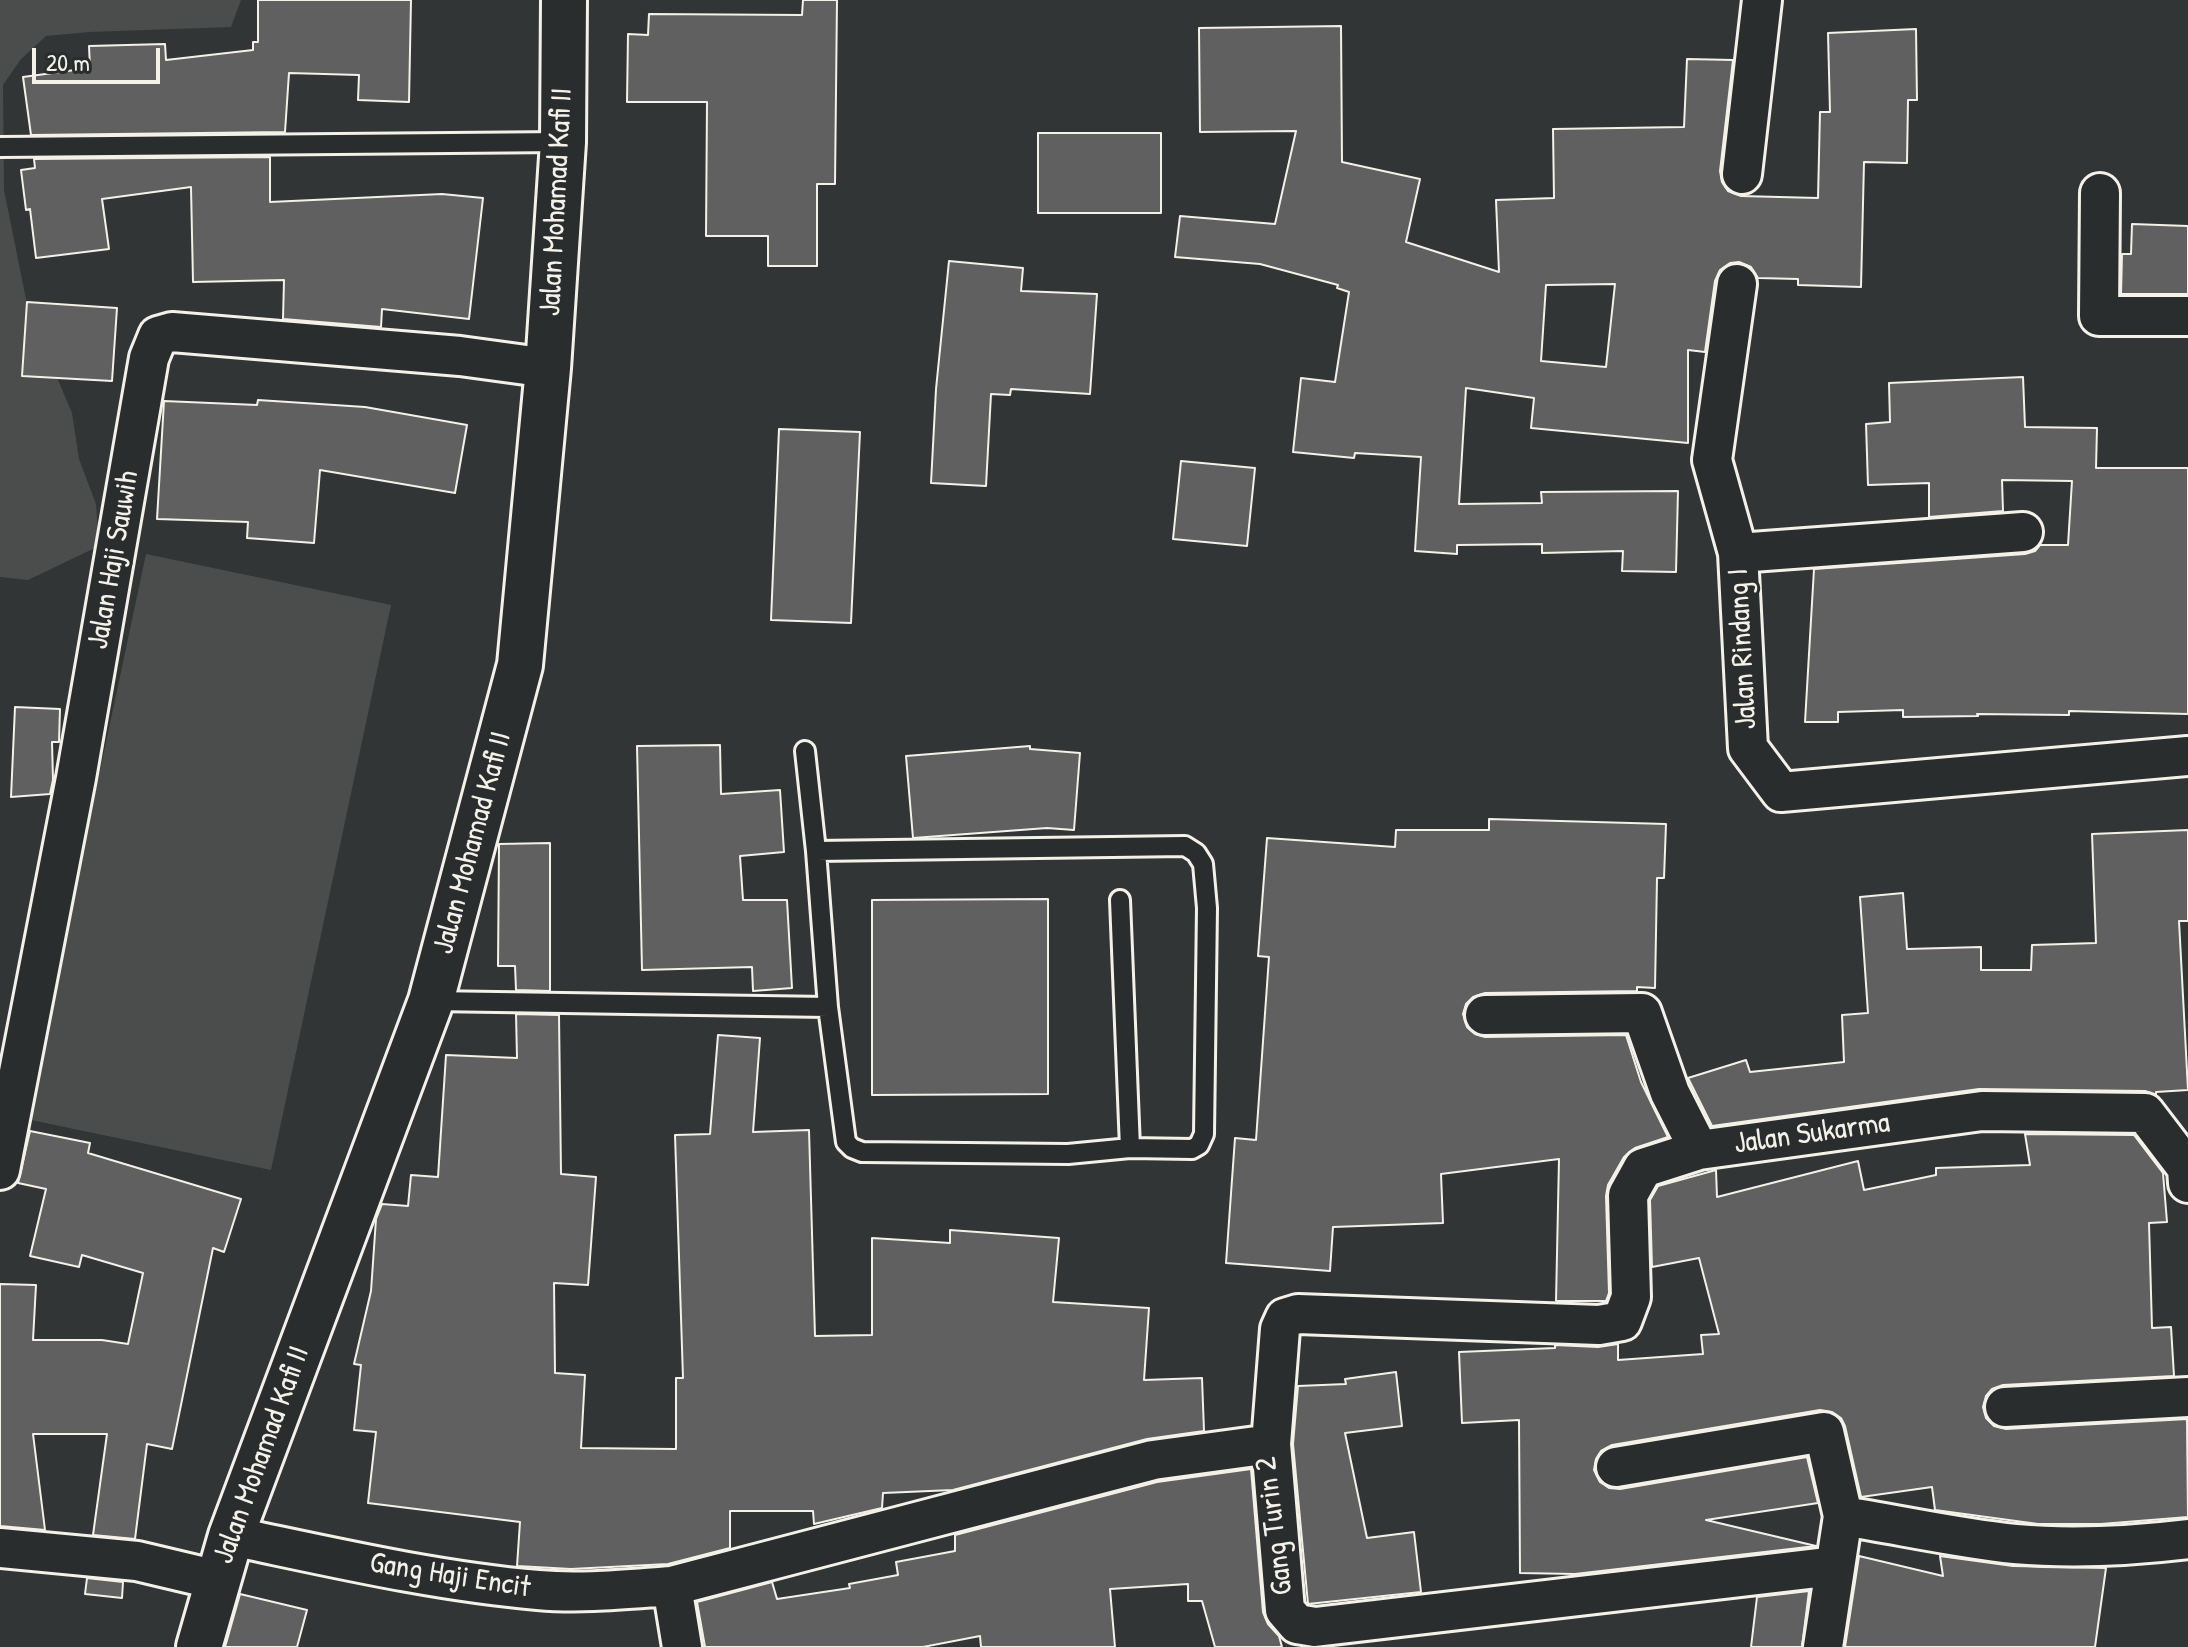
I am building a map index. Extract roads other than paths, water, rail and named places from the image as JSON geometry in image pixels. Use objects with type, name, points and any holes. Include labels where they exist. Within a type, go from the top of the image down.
[{"type":"main road","name":"Jalan Mohamad Kafi II","points":[[199,1647],[202,1576],[231,1536],[431,1001],[520,665],[529,365],[564,0]]},
{"type":"street","points":[[1742,174],[1762,0]]},
{"type":"street","points":[[2100,193],[2099,316],[2188,316]]},
{"type":"street","name":"Jalan Rindang I","points":[[1737,284],[1712,460],[1738,553],[1748,748],[1781,792],[2188,756]]},
{"type":"street","name":"Jalan Haji Sauwih","points":[[0,1170],[76,778],[149,358],[158,336],[172,332],[460,356],[529,365]]},
{"type":"street","points":[[1738,553],[2023,532]]},
{"type":"street","name":"Jalan Sukarma","points":[[1485,1015],[1642,1013],[1670,1093],[1699,1150],[1982,1111],[2145,1113],[2187,1168],[2188,1183]]},
{"type":"street","points":[[1271,1444],[1280,1329],[1285,1318],[1298,1314],[1599,1325],[1622,1321],[1631,1297],[1628,1195],[1643,1168],[1699,1150]]},
{"type":"street","points":[[2005,1407],[2188,1397]]},
{"type":"street","points":[[1616,1467],[1824,1432],[1843,1516],[1823,1647]]},
{"type":"street","name":"Gang Turin 2","points":[[672,1586],[1153,1460],[1271,1444],[1285,1610],[1297,1624],[1315,1627],[1835,1566]]},
{"type":"street","points":[[1843,1516],[2013,1544],[2082,1548],[2188,1539]]},
{"type":"street","name":"Gang Haji Encit","points":[[231,1536],[409,1572],[539,1590],[599,1591],[672,1586]]},
{"type":"street","points":[[0,1548],[137,1561],[202,1576]]},
{"type":"street","points":[[672,1586],[682,1647]]},
{"type":"lane","points":[[0,147],[549,141]]},
{"type":"lane","points":[[805,751],[828,1007],[846,1142],[852,1148],[862,1152],[1068,1154],[1130,1148],[1192,1149],[1199,1145],[1204,1134],[1207,908],[1203,864],[1196,853],[1185,846],[816,851]]},
{"type":"lane","points":[[1120,900],[1130,1148]]},
{"type":"lane","points":[[431,1001],[828,1007]]}]
